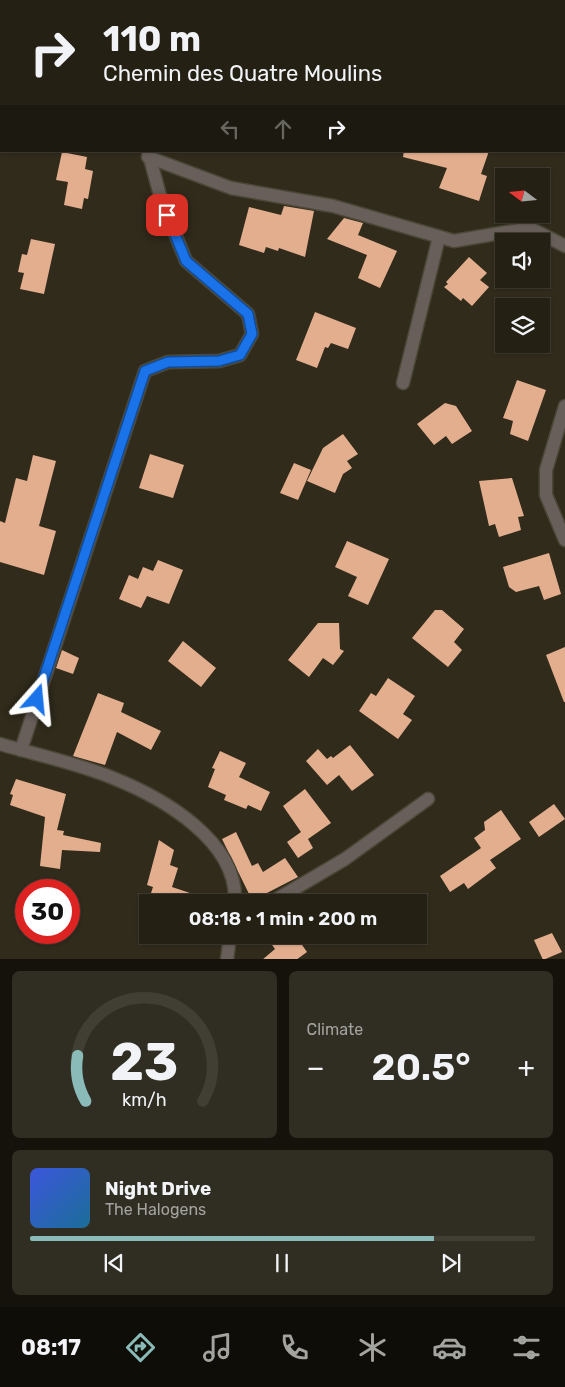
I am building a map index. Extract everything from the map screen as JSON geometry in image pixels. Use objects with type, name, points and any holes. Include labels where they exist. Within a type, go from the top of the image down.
[{"type":"street","points":[[148,154],[231,188],[333,206],[454,242],[530,228],[565,246]]},
{"type":"street","points":[[21,750],[145,371],[168,362],[219,361],[240,355],[252,334],[248,314],[186,261],[160,199],[148,154]]},
{"type":"street","points":[[404,383],[439,237]]},
{"type":"street","points":[[565,406],[546,470],[546,495],[565,540]]},
{"type":"street","points":[[0,744],[111,777],[144,792],[184,817],[218,847],[232,874],[234,894]]},
{"type":"street","points":[[286,894],[345,859],[428,799]]},
{"type":"street","points":[[227,959],[229,944]]},
{"type":"building","points":[[62,152],[87,157],[85,169],[93,171],[88,199],[84,198],[82,209],[64,205],[68,182],[56,180]]},
{"type":"building","points":[[404,152],[489,152],[481,174],[487,176],[479,201],[439,188],[447,168],[403,157]]},
{"type":"building","points":[[284,206],[314,211],[305,257],[279,248],[278,251],[266,247],[264,253],[239,245],[249,207],[281,215]]},
{"type":"building","points":[[344,218],[363,223],[358,235],[397,251],[380,288],[358,278],[367,255],[327,239]]},
{"type":"building","points":[[31,239],[55,244],[44,294],[20,289],[24,273],[18,272],[22,254],[27,255]]},
{"type":"building","points":[[469,257],[487,273],[480,280],[489,287],[472,306],[463,298],[461,301],[444,287],[448,284],[446,282]]},
{"type":"building","points":[[315,312],[356,328],[348,349],[331,343],[328,348],[325,347],[317,368],[296,360]]},
{"type":"building","points":[[517,380],[546,390],[528,441],[510,434],[513,421],[503,418]]},
{"type":"building","points":[[445,403],[456,406],[472,431],[452,444],[446,436],[434,445],[417,424]]},
{"type":"building","points":[[343,434],[358,454],[347,461],[352,468],[343,474],[335,493],[307,481],[323,448]]},
{"type":"building","points":[[150,454],[184,465],[173,498],[139,488]]},
{"type":"building","points":[[33,455],[56,461],[39,526],[56,531],[44,575],[0,562],[0,521],[5,523],[16,478],[27,481]]},
{"type":"building","points":[[294,463],[311,470],[298,500],[280,493]]},
{"type":"building","points":[[512,478],[524,516],[518,517],[521,530],[499,537],[495,524],[489,526],[479,481]]},
{"type":"building","points":[[347,541],[389,559],[368,605],[348,596],[357,577],[335,567]]},
{"type":"building","points":[[549,553],[561,594],[544,600],[539,586],[516,592],[509,587],[503,567]]},
{"type":"building","points":[[158,560],[183,570],[169,604],[147,596],[141,608],[119,599],[129,575],[138,579],[143,567],[153,571]]},
{"type":"building","points":[[435,610],[442,610],[464,629],[454,642],[462,650],[448,667],[412,638]]},
{"type":"building","points":[[318,623],[339,623],[340,649],[344,651],[333,665],[323,658],[309,677],[288,660]]},
{"type":"building","points":[[183,641],[216,668],[201,687],[168,661]]},
{"type":"building","points":[[565,647],[565,702],[564,702],[546,655]]},
{"type":"building","points":[[62,650],[79,658],[73,674],[56,668]]},
{"type":"building","points":[[388,678],[415,696],[403,714],[412,720],[398,739],[359,711],[371,693],[376,696]]},
{"type":"building","points":[[98,693],[124,703],[121,712],[161,731],[151,750],[117,732],[105,765],[73,756]]},
{"type":"building","points":[[350,745],[374,775],[352,791],[339,775],[327,785],[306,761],[318,749],[327,759],[331,756],[333,758]]},
{"type":"building","points":[[220,751],[246,763],[239,777],[270,792],[261,811],[248,805],[246,809],[224,800],[226,795],[208,787],[215,769],[212,768]]},
{"type":"building","points":[[16,779],[66,794],[57,830],[64,831],[63,835],[101,843],[100,852],[62,850],[60,869],[40,866],[45,817],[10,805],[13,795],[10,794]]},
{"type":"building","points":[[305,789],[331,823],[308,839],[313,848],[298,858],[287,842],[301,832],[283,806]]},
{"type":"building","points":[[554,804],[565,819],[539,837],[529,822]]},
{"type":"building","points":[[501,810],[521,839],[490,860],[496,868],[468,889],[464,883],[450,892],[440,876],[481,848],[474,838],[485,830],[484,822]]},
{"type":"building","points":[[236,832],[252,866],[258,863],[263,872],[285,858],[298,877],[265,894],[249,894],[222,839]]},
{"type":"building","points":[[159,840],[174,850],[170,865],[178,868],[172,887],[193,894],[151,894],[153,887],[147,885]]},
{"type":"building","points":[[552,933],[562,952],[543,959],[534,940]]},
{"type":"building","points":[[271,944],[301,944],[307,952],[297,959],[263,959],[275,949]]},
{"type":"route","points":[[37,699],[145,371],[168,362],[219,361],[240,355],[252,334],[248,314],[186,261],[167,215]]}]
